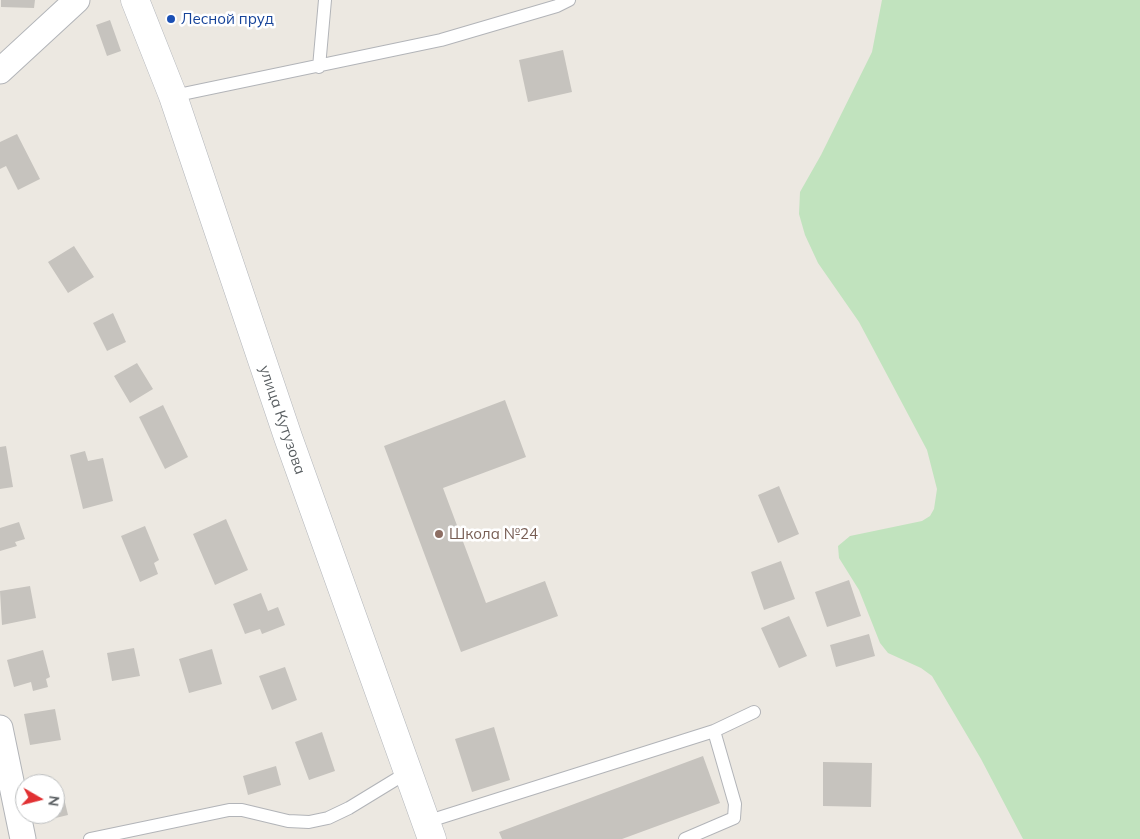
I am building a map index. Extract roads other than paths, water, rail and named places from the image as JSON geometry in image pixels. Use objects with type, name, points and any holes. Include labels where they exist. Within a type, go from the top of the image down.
[{"type":"main road","name":"улица Кутузова","points":[[135,0],[173,96],[288,437],[429,830]]},
{"type":"street","points":[[0,71],[77,0]]},
{"type":"street","points":[[0,728],[23,839]]},
{"type":"lane","points":[[319,67],[325,0]]},
{"type":"lane","points":[[173,96],[441,40],[556,6],[569,0]]},
{"type":"lane","points":[[429,830],[714,730],[754,712]]},
{"type":"lane","points":[[685,839],[734,818],[735,804],[714,730]]},
{"type":"lane","points":[[90,839],[229,810],[242,810],[288,821],[309,822],[328,818],[349,808],[408,772]]},
{"type":"place","name":"Лесной пруд","points":[[171,19]]},
{"type":"place","name":"Школа №24","points":[[439,534]]}]
